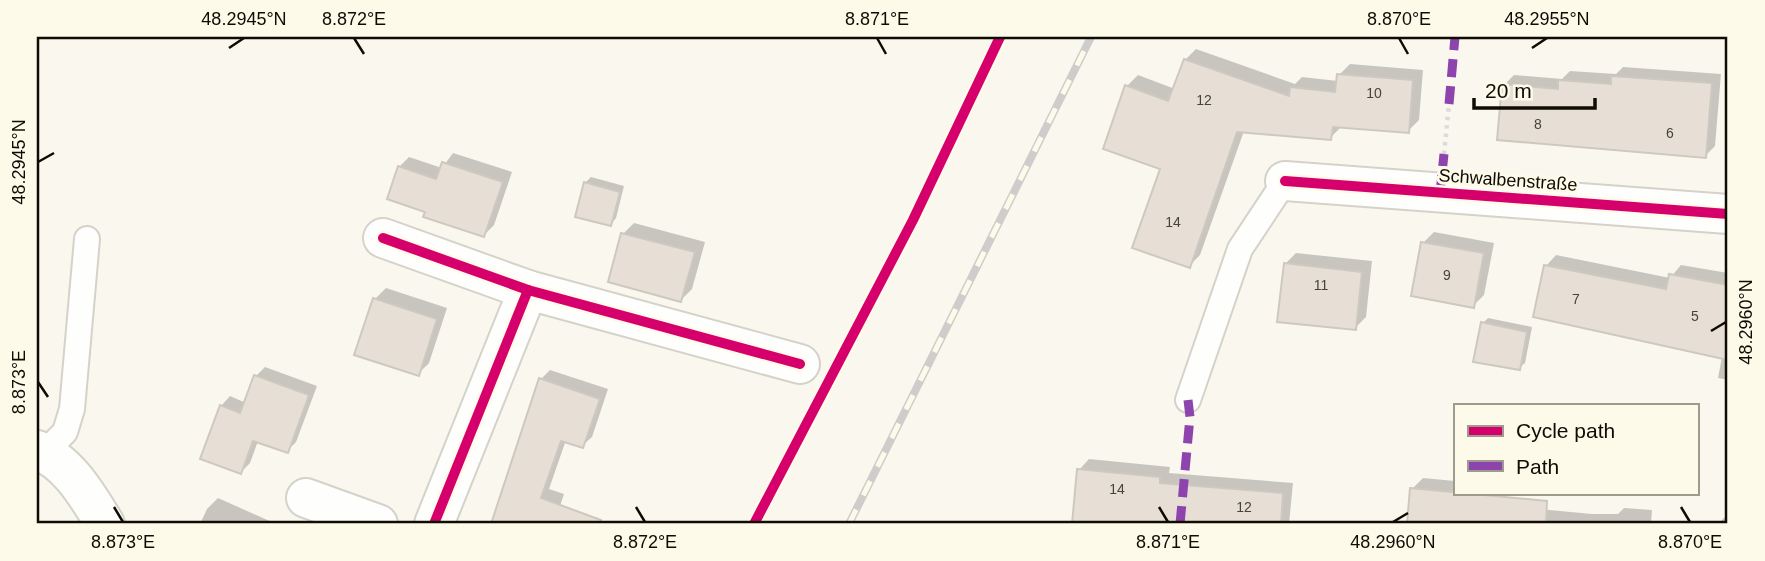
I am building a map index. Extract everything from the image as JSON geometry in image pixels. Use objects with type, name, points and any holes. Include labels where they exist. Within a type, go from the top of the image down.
[{"type":"street","name":"Schwalbenstraße","points":[[1285,181],[1728,214]]},
{"type":"street","points":[[383,238],[528,290],[800,364]]},
{"type":"street","points":[[434,524],[528,290]]},
{"type":"street","points":[[40,452],[77,482],[104,524]]},
{"type":"street","points":[[306,498],[378,524]]},
{"type":"lane","points":[[1188,400],[1240,249],[1285,181]]},
{"type":"lane","points":[[40,452],[65,432],[72,409],[88,239]]},
{"type":"path","points":[[1444,155],[1449,104]]},
{"type":"building","points":[[1184,59],[1289,96],[1290,87],[1335,92],[1337,74],[1413,80],[1409,133],[1333,127],[1331,140],[1237,132],[1190,268],[1132,248],[1160,169],[1103,149],[1125,85],[1168,101]]},
{"type":"building","points":[[1611,76],[1712,83],[1706,158],[1497,140],[1502,84],[1558,89],[1558,80],[1611,84]]},
{"type":"building","points":[[442,162],[503,182],[484,237],[423,217],[425,212],[387,199],[398,166],[436,179]]},
{"type":"building","points":[[584,182],[620,192],[611,226],[575,217]]},
{"type":"building","points":[[621,233],[695,252],[681,302],[608,282]]},
{"type":"building","points":[[1421,242],[1484,253],[1474,308],[1411,296]]},
{"type":"building","points":[[1284,263],[1362,272],[1356,330],[1277,322]]},
{"type":"building","points":[[1544,265],[1666,289],[1669,274],[1728,285],[1728,360],[1533,317]]},
{"type":"building","points":[[373,298],[437,319],[419,376],[354,355]]},
{"type":"building","points":[[1481,322],[1527,332],[1520,370],[1473,362]]},
{"type":"building","points":[[254,375],[309,395],[288,453],[253,441],[241,474],[200,459],[220,405],[240,413]]},
{"type":"building","points":[[539,378],[600,399],[583,448],[561,441],[541,498],[601,520],[601,524],[491,524]]},
{"type":"building","points":[[1077,469],[1160,477],[1160,483],[1283,493],[1281,524],[1072,524]]},
{"type":"building","points":[[1410,488],[1547,501],[1546,524],[1407,524]]},
{"type":"railway","points":[[849,524],[1091,37]]},
{"type":"marked path","points":[[1449,104],[1455,37]]},
{"type":"marked path","points":[[1440,193],[1444,154]]},
{"type":"marked path","points":[[1180,524],[1190,417],[1188,400]]},
{"type":"cycle path","points":[[754,524],[913,220],[1000,37]]},
{"type":"cycle path","points":[[1285,181],[1728,214]]},
{"type":"cycle path","points":[[383,238],[528,290],[800,364]]},
{"type":"cycle path","points":[[434,524],[528,290]]}]
